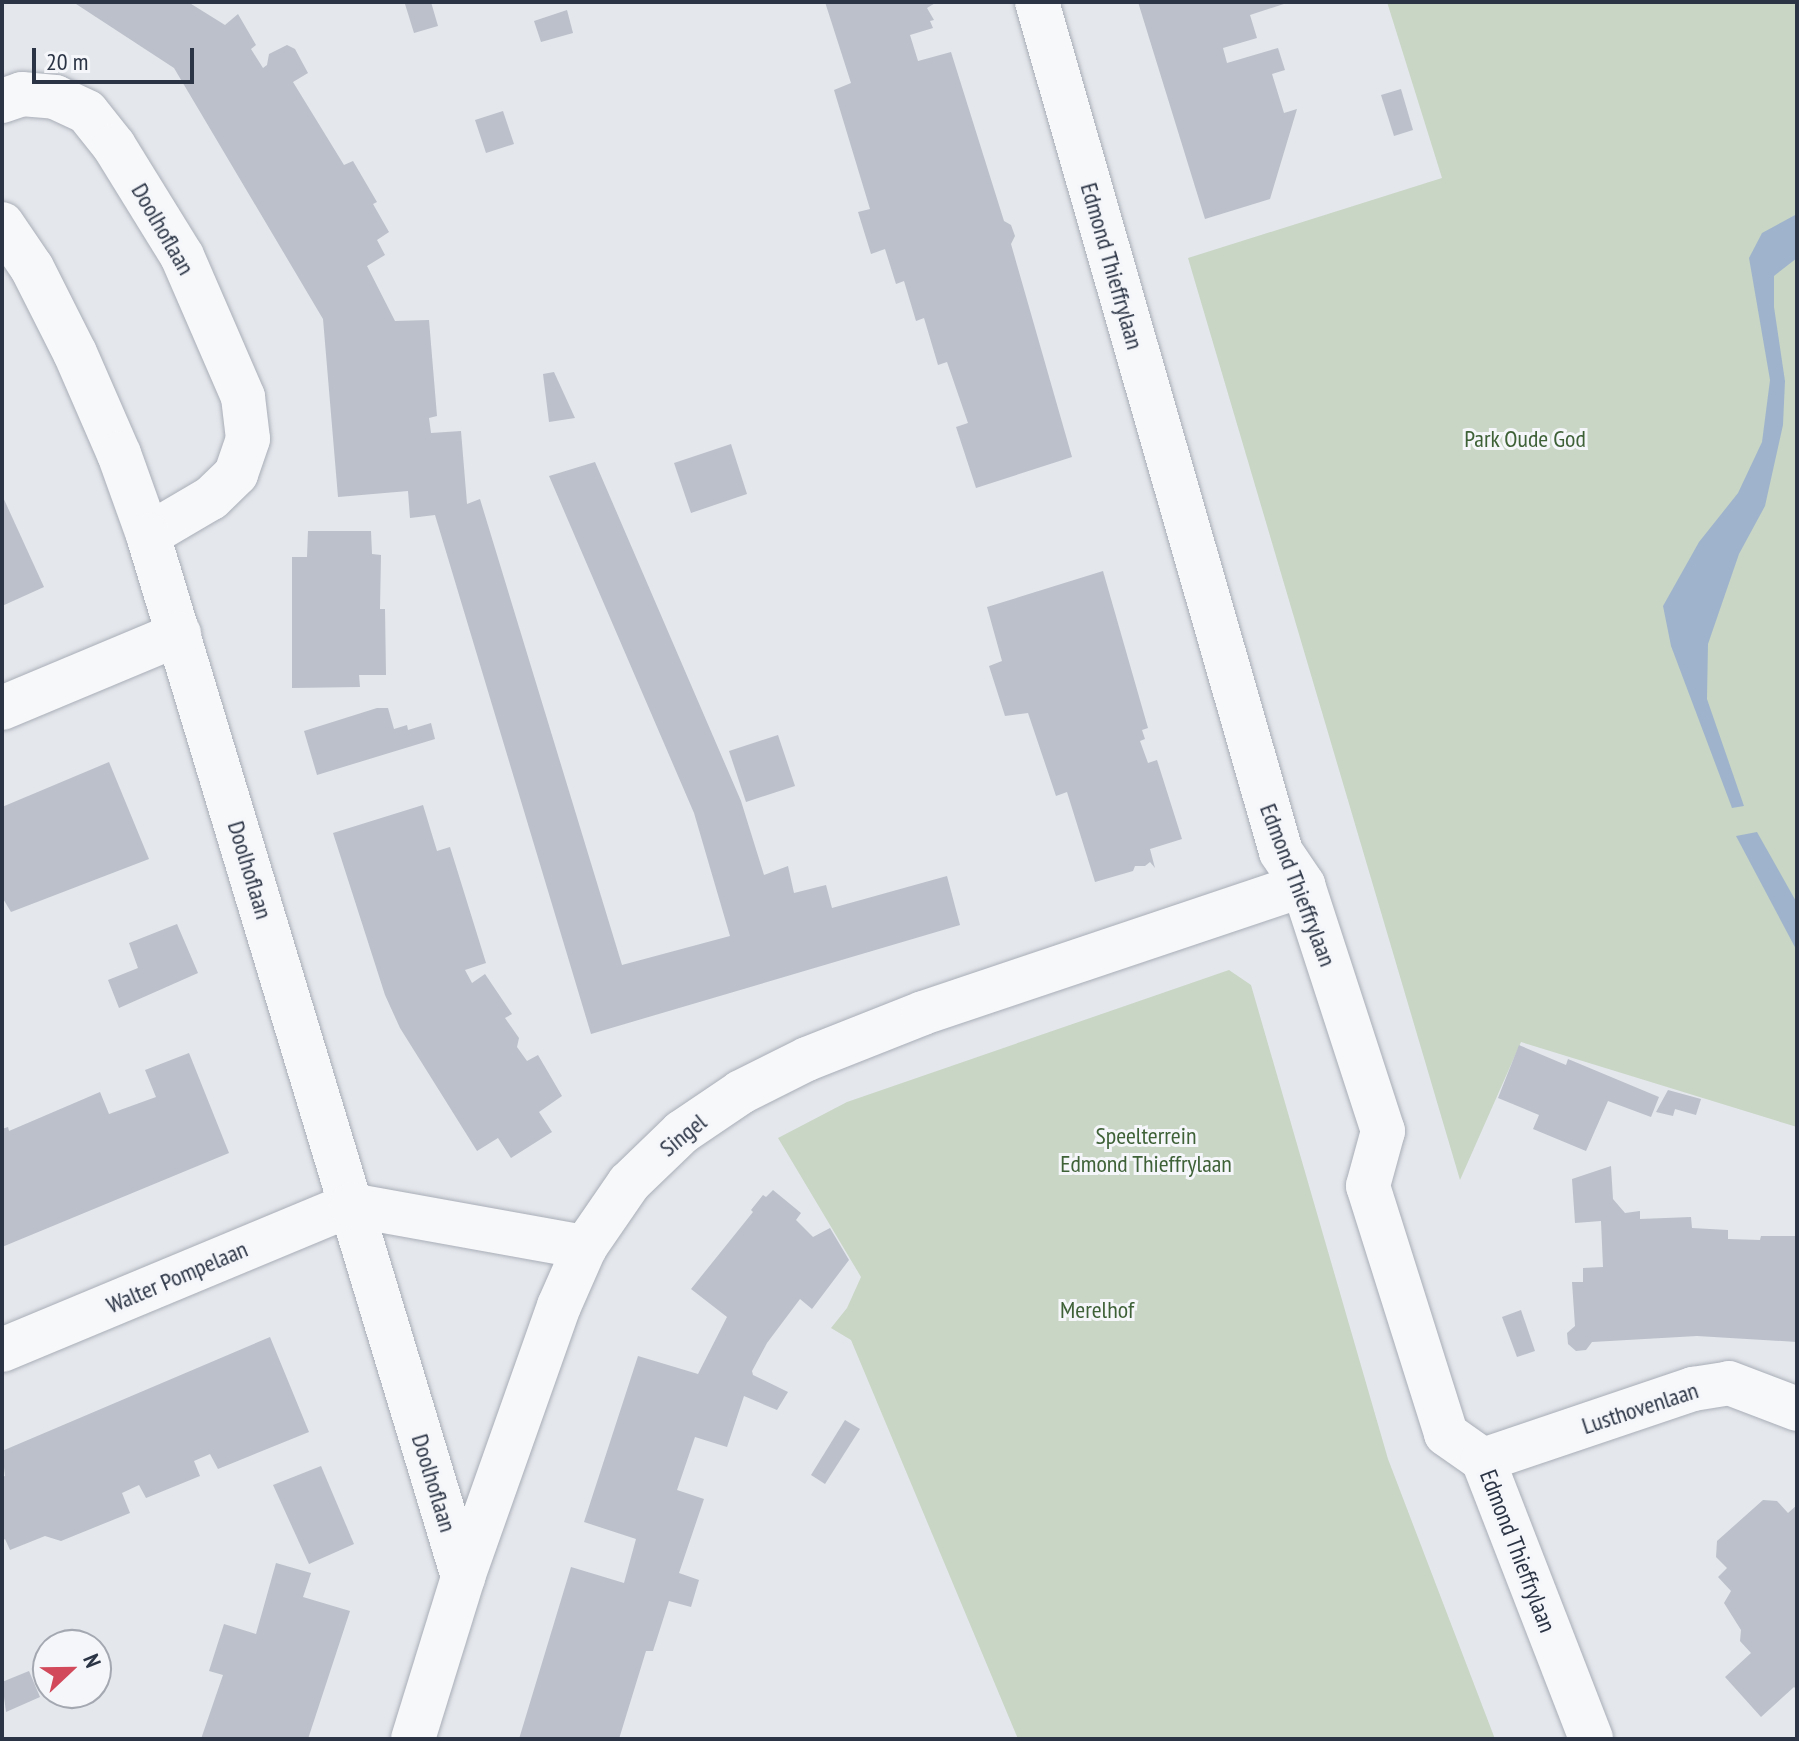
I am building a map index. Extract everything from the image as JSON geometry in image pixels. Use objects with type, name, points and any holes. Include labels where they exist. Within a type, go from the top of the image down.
[{"type":"street","name":"Edmond Thieffrylaan","points":[[1037,2],[1281,852],[1303,885],[1383,1131],[1368,1186],[1446,1434],[1483,1460],[1591,1739]]},
{"type":"street","name":"Doolhoflaan","points":[[2,101],[22,94],[55,97],[87,112],[96,123],[114,146],[182,256],[243,397],[248,439],[236,474],[211,498],[148,535]]},
{"type":"street","name":"Doolhoflaan","points":[[2,224],[32,268],[75,353],[119,454],[148,535],[463,1577]]},
{"type":"street","points":[[2,708],[179,634]]},
{"type":"street","name":"Singel","points":[[413,1739],[463,1577],[559,1306],[585,1247],[629,1183],[682,1132],[767,1079],[807,1059],[923,1013],[1303,885]]},
{"type":"street","points":[[351,1205],[585,1247]]},
{"type":"street","name":"Walter Pompelaan","points":[[2,1350],[351,1205]]},
{"type":"street","name":"Lusthovenlaan","points":[[1483,1460],[1705,1387],[1729,1383],[1797,1409]]},
{"type":"green space","name":"Park Oude God","points":[[1387,2],[1797,2],[1797,1127],[1521,1042],[1460,1180],[1188,258],[1442,178]]},
{"type":"green space","name":"Merelhof","points":[[1229,970],[1251,985],[1388,1459],[1495,1739],[1018,1739],[851,1340],[831,1328],[847,1308],[861,1277],[778,1138],[847,1102]]},
{"type":"water","points":[[1797,214],[1797,258],[1774,276],[1774,307],[1785,381],[1783,425],[1765,506],[1739,554],[1708,644],[1707,699],[1744,806],[1732,808],[1671,646],[1663,606],[1699,542],[1738,493],[1762,442],[1770,380],[1749,258],[1762,233]]},
{"type":"water","points":[[1757,832],[1797,903],[1797,951],[1736,836]]},
{"type":"building","points":[[73,2],[188,2],[225,25],[238,14],[256,45],[251,49],[263,68],[267,65],[269,54],[287,45],[295,49],[308,73],[293,82],[344,165],[353,161],[377,202],[373,204],[389,232],[377,240],[385,255],[367,266],[395,321],[429,320],[437,416],[429,418],[431,433],[461,431],[467,504],[480,499],[622,965],[730,936],[694,813],[549,476],[595,462],[741,801],[764,875],[788,866],[794,893],[826,885],[832,908],[947,876],[960,925],[591,1034],[435,515],[410,518],[408,491],[338,497],[323,319],[174,68]]},
{"type":"building","points":[[431,2],[438,26],[414,33],[405,4]]},
{"type":"building","points":[[825,2],[937,2],[927,8],[934,20],[930,21],[933,28],[910,35],[918,61],[951,52],[1004,221],[1011,225],[1015,236],[1011,244],[1072,457],[976,488],[956,427],[968,423],[947,362],[938,365],[924,318],[916,321],[904,281],[896,284],[885,249],[871,254],[858,212],[870,209],[834,90],[851,83]]},
{"type":"building","points":[[1138,2],[1290,2],[1250,15],[1257,38],[1223,48],[1227,63],[1278,48],[1285,70],[1272,74],[1284,113],[1297,109],[1270,199],[1205,219]]},
{"type":"building","points":[[567,10],[573,33],[541,42],[534,21]]},
{"type":"building","points":[[1401,89],[1413,130],[1394,136],[1381,95]]},
{"type":"building","points":[[503,111],[514,144],[486,153],[475,120]]},
{"type":"building","points":[[554,372],[575,418],[549,422],[543,374]]},
{"type":"building","points":[[731,444],[747,494],[691,513],[674,463]]},
{"type":"building","points":[[2,495],[44,587],[2,606]]},
{"type":"building","points":[[308,531],[371,531],[372,554],[381,555],[380,609],[385,609],[386,675],[359,675],[360,687],[292,688],[292,557],[307,557]]},
{"type":"building","points":[[1103,571],[1148,728],[1142,730],[1145,739],[1140,741],[1148,763],[1157,760],[1182,839],[1150,849],[1155,868],[1150,862],[1145,866],[1135,866],[1133,871],[1095,882],[1067,792],[1056,796],[1028,713],[1005,716],[989,666],[1002,661],[987,607]]},
{"type":"building","points":[[377,708],[388,708],[394,729],[407,725],[408,730],[431,723],[435,739],[317,775],[304,731]]},
{"type":"building","points":[[778,735],[795,786],[746,802],[729,751]]},
{"type":"building","points":[[109,762],[149,859],[11,912],[2,897],[2,807]]},
{"type":"building","points":[[423,805],[437,851],[450,847],[486,963],[465,970],[472,983],[485,974],[512,1014],[505,1018],[519,1038],[517,1047],[527,1061],[538,1055],[562,1096],[539,1112],[552,1132],[511,1158],[498,1138],[477,1151],[400,1028],[385,995],[333,833]]},
{"type":"building","points":[[177,924],[198,973],[119,1008],[108,980],[138,968],[129,943]]},
{"type":"building","points":[[1519,1045],[1566,1065],[1568,1059],[1659,1097],[1651,1117],[1608,1101],[1586,1151],[1533,1129],[1539,1115],[1498,1098]]},
{"type":"building","points":[[189,1053],[229,1153],[2,1247],[2,1129],[8,1127],[9,1131],[100,1092],[109,1114],[156,1097],[145,1070]]},
{"type":"building","points":[[1668,1090],[1701,1099],[1696,1115],[1675,1109],[1673,1116],[1656,1112]]},
{"type":"building","points":[[1611,1166],[1613,1199],[1625,1213],[1640,1211],[1640,1219],[1691,1217],[1692,1228],[1728,1230],[1728,1239],[1797,1236],[1797,1342],[1697,1336],[1592,1342],[1586,1350],[1576,1351],[1568,1344],[1567,1333],[1575,1326],[1572,1282],[1583,1282],[1583,1268],[1603,1267],[1601,1221],[1575,1223],[1572,1179]]},
{"type":"building","points":[[773,1190],[801,1213],[796,1220],[813,1237],[830,1228],[849,1260],[812,1309],[800,1299],[767,1343],[752,1371],[753,1375],[788,1392],[777,1410],[744,1396],[727,1447],[695,1437],[677,1490],[704,1499],[679,1573],[699,1580],[691,1607],[669,1601],[653,1651],[646,1651],[619,1739],[519,1739],[571,1567],[624,1583],[636,1539],[584,1522],[638,1356],[698,1374],[727,1317],[691,1289],[763,1195],[766,1197]]},
{"type":"building","points":[[1521,1310],[1535,1351],[1517,1357],[1502,1317]]},
{"type":"building","points":[[270,1337],[309,1432],[218,1469],[210,1454],[194,1461],[200,1476],[146,1498],[139,1485],[122,1493],[130,1513],[61,1541],[45,1536],[10,1550],[5,1539],[2,1541],[2,1477],[5,1476],[2,1451]]},
{"type":"building","points":[[845,1420],[860,1429],[825,1484],[811,1475]]},
{"type":"building","points":[[321,1466],[354,1544],[309,1564],[273,1485]]},
{"type":"building","points":[[1763,1500],[1777,1501],[1788,1513],[1797,1505],[1797,1690],[1794,1687],[1761,1717],[1725,1677],[1751,1653],[1740,1641],[1741,1630],[1724,1603],[1731,1591],[1718,1577],[1727,1568],[1716,1557],[1717,1541]]},
{"type":"building","points":[[276,1563],[311,1573],[303,1597],[350,1611],[308,1739],[201,1739],[223,1675],[209,1671],[224,1624],[256,1634]]},
{"type":"building","points":[[29,1671],[32,1701],[6,1712],[2,1682]]},
{"type":"park label","name":"Speelterrein Edmond Thieffrylaan","points":[[1146,1150]]}]
